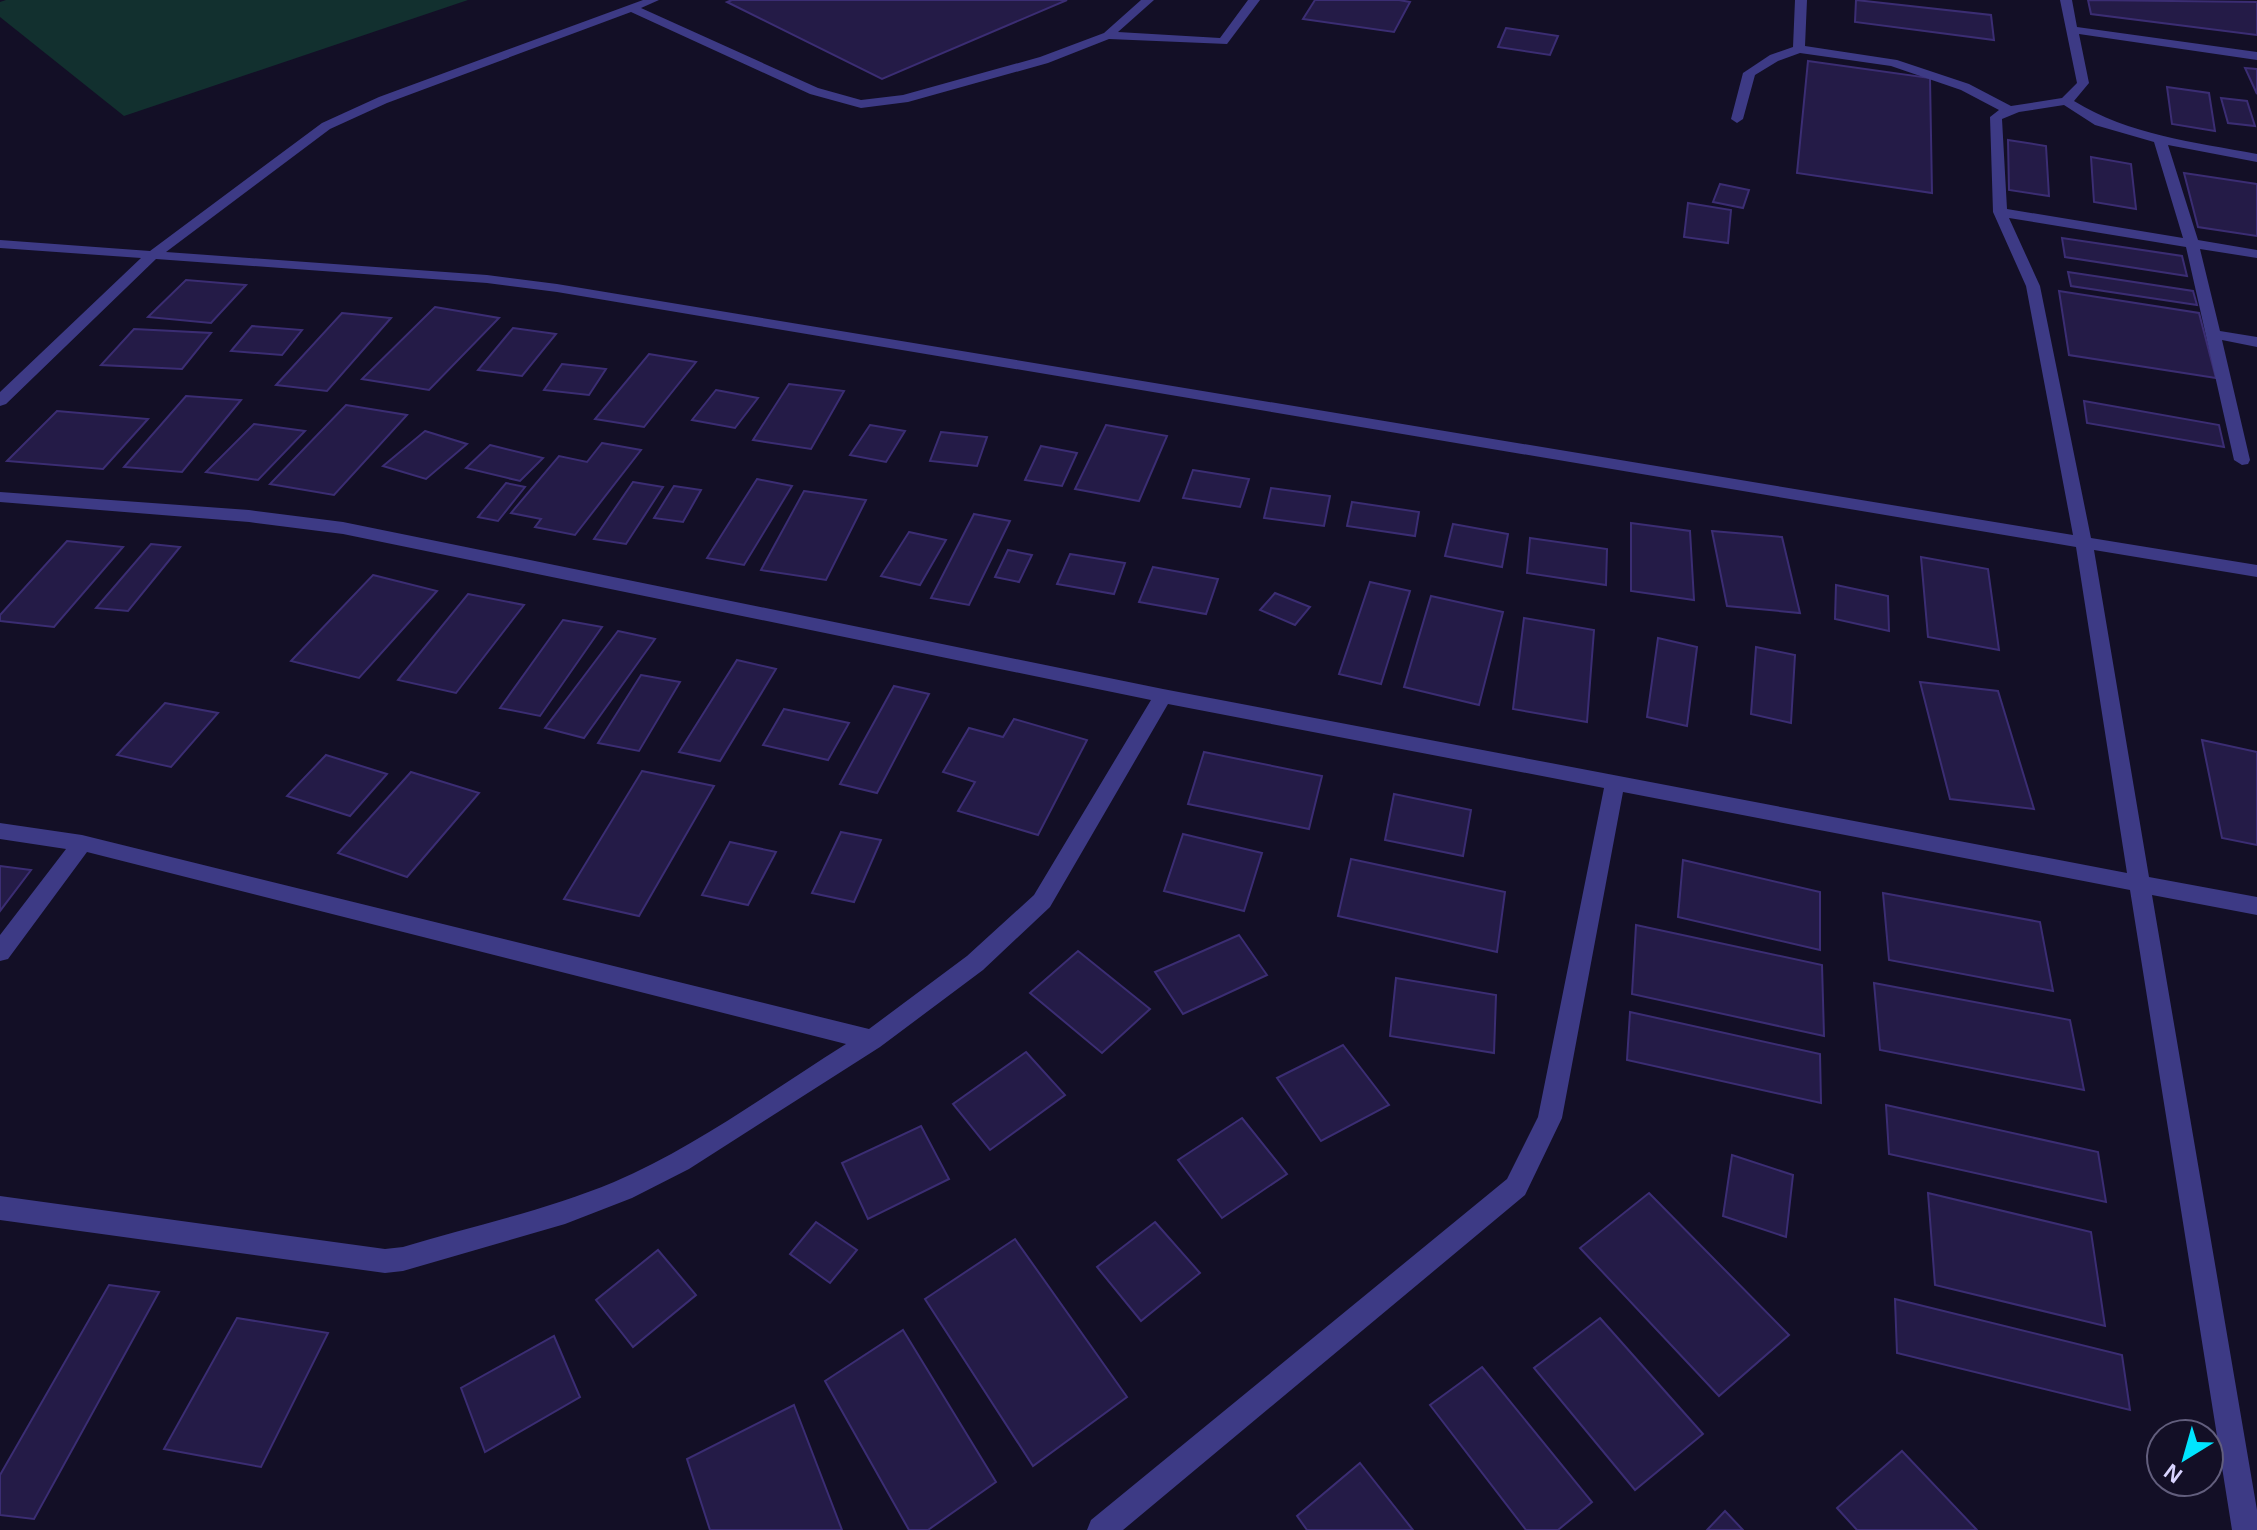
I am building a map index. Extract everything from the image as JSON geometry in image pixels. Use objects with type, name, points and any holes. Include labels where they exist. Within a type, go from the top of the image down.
[{"type":"street","points":[[0,401],[153,255],[326,126],[653,0]]},
{"type":"street","points":[[631,8],[814,91],[861,104],[918,96],[1044,60],[1108,35],[1148,0]]},
{"type":"street","points":[[1108,35],[1223,42],[1254,0]]},
{"type":"street","points":[[1799,49],[1801,0]]},
{"type":"street","points":[[2066,0],[2083,83],[2078,95],[2067,102],[2009,110],[1996,117],[2000,212],[2033,286],[2084,544],[2246,1530]]},
{"type":"street","points":[[2072,30],[2257,56]]},
{"type":"street","points":[[1737,119],[1749,73],[1774,58],[1799,49],[1893,63],[1965,87],[2009,110]]},
{"type":"street","points":[[2067,102],[2099,122],[2160,140],[2257,158]]},
{"type":"street","points":[[2160,140],[2192,243],[2242,460]]},
{"type":"street","points":[[2000,212],[2257,254]]},
{"type":"street","points":[[0,244],[487,279],[557,288],[2257,571]]},
{"type":"street","points":[[2212,334],[2257,342]]},
{"type":"street","points":[[0,497],[249,516],[343,528],[1163,696],[2257,906]]},
{"type":"street","points":[[0,1208],[365,1260],[403,1259],[565,1212],[623,1190],[680,1161],[872,1040],[975,963],[1042,901],[1163,696]]},
{"type":"street","points":[[1101,1530],[1516,1187],[1550,1118],[1615,782]]},
{"type":"street","points":[[0,831],[82,843],[872,1040]]},
{"type":"street","points":[[0,952],[82,843]]},
{"type":"green space","points":[[468,0],[124,116],[0,17],[0,2]]},
{"type":"building","points":[[1067,0],[882,79],[727,2]]},
{"type":"building","points":[[1315,0],[1410,2],[1394,32],[1303,19]]},
{"type":"building","points":[[1856,0],[1991,15],[1994,40],[1855,22]]},
{"type":"building","points":[[2088,0],[2257,2],[2257,35],[2091,14]]},
{"type":"building","points":[[1506,28],[1558,36],[1550,55],[1498,47]]},
{"type":"building","points":[[1808,61],[1930,78],[1932,193],[1797,173]]},
{"type":"building","points":[[2245,68],[2257,69],[2257,94]]},
{"type":"building","points":[[2167,87],[2209,93],[2215,131],[2172,124]]},
{"type":"building","points":[[2221,98],[2247,101],[2255,126],[2228,123]]},
{"type":"building","points":[[2008,140],[2046,146],[2049,196],[2009,190]]},
{"type":"building","points":[[2091,157],[2131,164],[2136,209],[2094,202]]},
{"type":"building","points":[[2184,173],[2257,184],[2257,236],[2198,227]]},
{"type":"building","points":[[1720,184],[1749,190],[1743,208],[1713,202]]},
{"type":"building","points":[[1688,203],[1731,210],[1728,243],[1684,237]]},
{"type":"building","points":[[2062,238],[2182,256],[2187,276],[2065,257]]},
{"type":"building","points":[[2068,272],[2193,291],[2197,305],[2071,286]]},
{"type":"building","points":[[186,280],[246,285],[211,323],[148,317]]},
{"type":"building","points":[[2059,291],[2199,313],[2216,378],[2069,355]]},
{"type":"building","points":[[435,307],[499,318],[429,390],[362,379]]},
{"type":"building","points":[[342,313],[391,318],[327,391],[276,385]]},
{"type":"building","points":[[252,326],[302,330],[282,355],[231,351]]},
{"type":"building","points":[[513,328],[556,334],[522,376],[478,370]]},
{"type":"building","points":[[134,329],[211,333],[182,369],[101,365]]},
{"type":"building","points":[[649,354],[696,362],[644,427],[595,419]]},
{"type":"building","points":[[562,364],[606,369],[589,395],[544,390]]},
{"type":"building","points":[[789,384],[844,391],[811,449],[753,440]]},
{"type":"building","points":[[716,390],[758,398],[735,428],[692,420]]},
{"type":"building","points":[[186,396],[241,400],[182,472],[124,467]]},
{"type":"building","points":[[2084,401],[2219,425],[2224,447],[2087,423]]},
{"type":"building","points":[[346,405],[407,415],[334,495],[270,484]]},
{"type":"building","points":[[57,411],[148,419],[103,469],[7,461]]},
{"type":"building","points":[[254,424],[305,431],[258,480],[206,472]]},
{"type":"building","points":[[870,425],[905,431],[886,462],[850,455]]},
{"type":"building","points":[[1106,425],[1167,436],[1139,501],[1075,489]]},
{"type":"building","points":[[425,431],[467,444],[426,479],[383,466]]},
{"type":"building","points":[[941,432],[987,437],[977,466],[930,461]]},
{"type":"building","points":[[602,443],[641,450],[575,535],[535,527],[541,519],[511,513],[559,456],[587,462]]},
{"type":"building","points":[[490,445],[543,458],[520,481],[466,468]]},
{"type":"building","points":[[1041,446],[1077,453],[1062,486],[1025,480]]},
{"type":"building","points":[[1193,470],[1249,479],[1240,507],[1183,498]]},
{"type":"building","points":[[757,479],[792,486],[744,565],[707,558]]},
{"type":"building","points":[[633,482],[663,487],[626,544],[594,539]]},
{"type":"building","points":[[506,483],[525,487],[498,521],[478,517]]},
{"type":"building","points":[[674,486],[701,490],[683,522],[654,518]]},
{"type":"building","points":[[1271,488],[1330,496],[1324,526],[1264,518]]},
{"type":"building","points":[[804,491],[866,500],[826,580],[761,570]]},
{"type":"building","points":[[1352,502],[1419,512],[1415,536],[1347,526]]},
{"type":"building","points":[[974,514],[1010,521],[969,605],[931,598]]},
{"type":"building","points":[[1631,523],[1690,531],[1694,600],[1631,591]]},
{"type":"building","points":[[1453,524],[1508,534],[1502,567],[1445,556]]},
{"type":"building","points":[[1712,531],[1782,537],[1800,613],[1727,606]]},
{"type":"building","points":[[909,532],[946,540],[920,585],[881,576]]},
{"type":"building","points":[[1530,538],[1607,549],[1606,585],[1527,573]]},
{"type":"building","points":[[67,541],[123,547],[54,627],[0,621],[0,615]]},
{"type":"building","points":[[151,544],[180,547],[128,611],[96,608]]},
{"type":"building","points":[[1008,550],[1032,555],[1019,582],[995,577]]},
{"type":"building","points":[[1070,554],[1125,563],[1114,594],[1057,584]]},
{"type":"building","points":[[1921,557],[1988,569],[1999,650],[1928,637]]},
{"type":"building","points":[[1153,567],[1218,579],[1206,614],[1139,602]]},
{"type":"building","points":[[373,575],[437,591],[359,678],[291,661]]},
{"type":"building","points":[[1370,582],[1410,591],[1381,684],[1339,674]]},
{"type":"building","points":[[1836,585],[1888,596],[1889,631],[1835,619]]},
{"type":"building","points":[[1275,593],[1310,607],[1295,625],[1260,610]]},
{"type":"building","points":[[468,594],[524,605],[456,693],[398,680]]},
{"type":"building","points":[[1431,596],[1503,612],[1479,705],[1404,687]]},
{"type":"building","points":[[1524,618],[1594,630],[1587,722],[1513,709]]},
{"type":"building","points":[[563,620],[602,627],[540,716],[500,708]]},
{"type":"building","points":[[618,631],[655,639],[584,738],[545,728]]},
{"type":"building","points":[[1658,638],[1697,647],[1687,726],[1647,717]]},
{"type":"building","points":[[1756,647],[1795,655],[1791,723],[1751,714]]},
{"type":"building","points":[[737,660],[776,669],[720,761],[679,752]]},
{"type":"building","points":[[641,675],[680,682],[639,751],[598,743]]},
{"type":"building","points":[[1920,682],[1998,691],[2034,809],[1950,799]]},
{"type":"building","points":[[894,686],[929,694],[877,793],[840,784]]},
{"type":"building","points":[[165,703],[218,713],[171,767],[117,755]]},
{"type":"building","points":[[784,709],[849,723],[828,760],[763,745]]},
{"type":"building","points":[[1014,719],[1087,740],[1038,835],[958,811],[975,782],[943,772],[969,728],[1003,737]]},
{"type":"building","points":[[2202,740],[2257,752],[2257,845],[2222,838]]},
{"type":"building","points":[[1204,752],[1322,776],[1309,829],[1188,804]]},
{"type":"building","points":[[326,755],[387,774],[350,816],[287,796]]},
{"type":"building","points":[[642,771],[714,786],[639,916],[564,899]]},
{"type":"building","points":[[411,772],[479,793],[407,877],[338,853]]},
{"type":"building","points":[[1394,794],[1471,810],[1463,856],[1385,840]]},
{"type":"building","points":[[841,832],[881,840],[854,902],[812,893]]},
{"type":"building","points":[[1183,834],[1262,853],[1244,911],[1164,891]]},
{"type":"building","points":[[730,842],[776,852],[748,905],[702,895]]},
{"type":"building","points":[[1351,859],[1505,892],[1497,952],[1338,916]]},
{"type":"building","points":[[1683,860],[1820,892],[1820,950],[1678,917]]},
{"type":"building","points":[[0,866],[31,870],[0,911]]},
{"type":"building","points":[[1883,893],[2040,922],[2053,991],[1889,960]]},
{"type":"building","points":[[1636,925],[1822,965],[1824,1036],[1632,994]]},
{"type":"building","points":[[1239,935],[1267,975],[1183,1014],[1155,972]]},
{"type":"building","points":[[1078,951],[1150,1009],[1102,1053],[1030,993]]},
{"type":"building","points":[[1396,978],[1496,995],[1494,1053],[1390,1036]]},
{"type":"building","points":[[1874,983],[2070,1020],[2084,1090],[1880,1050]]},
{"type":"building","points":[[1630,1012],[1820,1054],[1821,1103],[1627,1060]]},
{"type":"building","points":[[1343,1045],[1389,1105],[1321,1141],[1277,1078]]},
{"type":"building","points":[[1026,1052],[1065,1095],[990,1150],[953,1104]]},
{"type":"building","points":[[1886,1105],[2098,1152],[2106,1202],[1889,1154]]},
{"type":"building","points":[[1242,1118],[1287,1174],[1222,1218],[1178,1160]]},
{"type":"building","points":[[921,1126],[949,1179],[868,1219],[842,1163]]},
{"type":"building","points":[[1732,1155],[1793,1175],[1786,1237],[1723,1216]]},
{"type":"building","points":[[1649,1193],[1789,1335],[1719,1396],[1580,1248]]},
{"type":"building","points":[[1928,1193],[2091,1232],[2105,1326],[1935,1285]]},
{"type":"building","points":[[816,1222],[857,1250],[830,1283],[790,1254]]},
{"type":"building","points":[[1155,1222],[1200,1273],[1141,1321],[1097,1267]]},
{"type":"building","points":[[1015,1239],[1127,1397],[1033,1466],[925,1299]]},
{"type":"building","points":[[658,1250],[696,1295],[633,1347],[596,1300]]},
{"type":"building","points":[[109,1285],[159,1292],[34,1519],[0,1515],[0,1475]]},
{"type":"building","points":[[1895,1299],[2122,1355],[2130,1410],[1897,1353]]},
{"type":"building","points":[[237,1318],[328,1333],[261,1467],[164,1449]]},
{"type":"building","points":[[1600,1318],[1703,1434],[1635,1490],[1534,1368]]},
{"type":"building","points":[[903,1330],[996,1482],[928,1530],[909,1530],[825,1381]]},
{"type":"building","points":[[554,1336],[580,1397],[485,1452],[461,1388]]},
{"type":"building","points":[[1482,1367],[1592,1502],[1558,1530],[1526,1530],[1430,1405]]},
{"type":"building","points":[[794,1405],[842,1530],[710,1530],[687,1459]]},
{"type":"building","points":[[1902,1451],[1977,1530],[1857,1530],[1837,1508]]},
{"type":"building","points":[[1360,1463],[1413,1530],[1307,1530],[1297,1516]]},
{"type":"building","points":[[1725,1511],[1743,1530],[1707,1530]]}]
